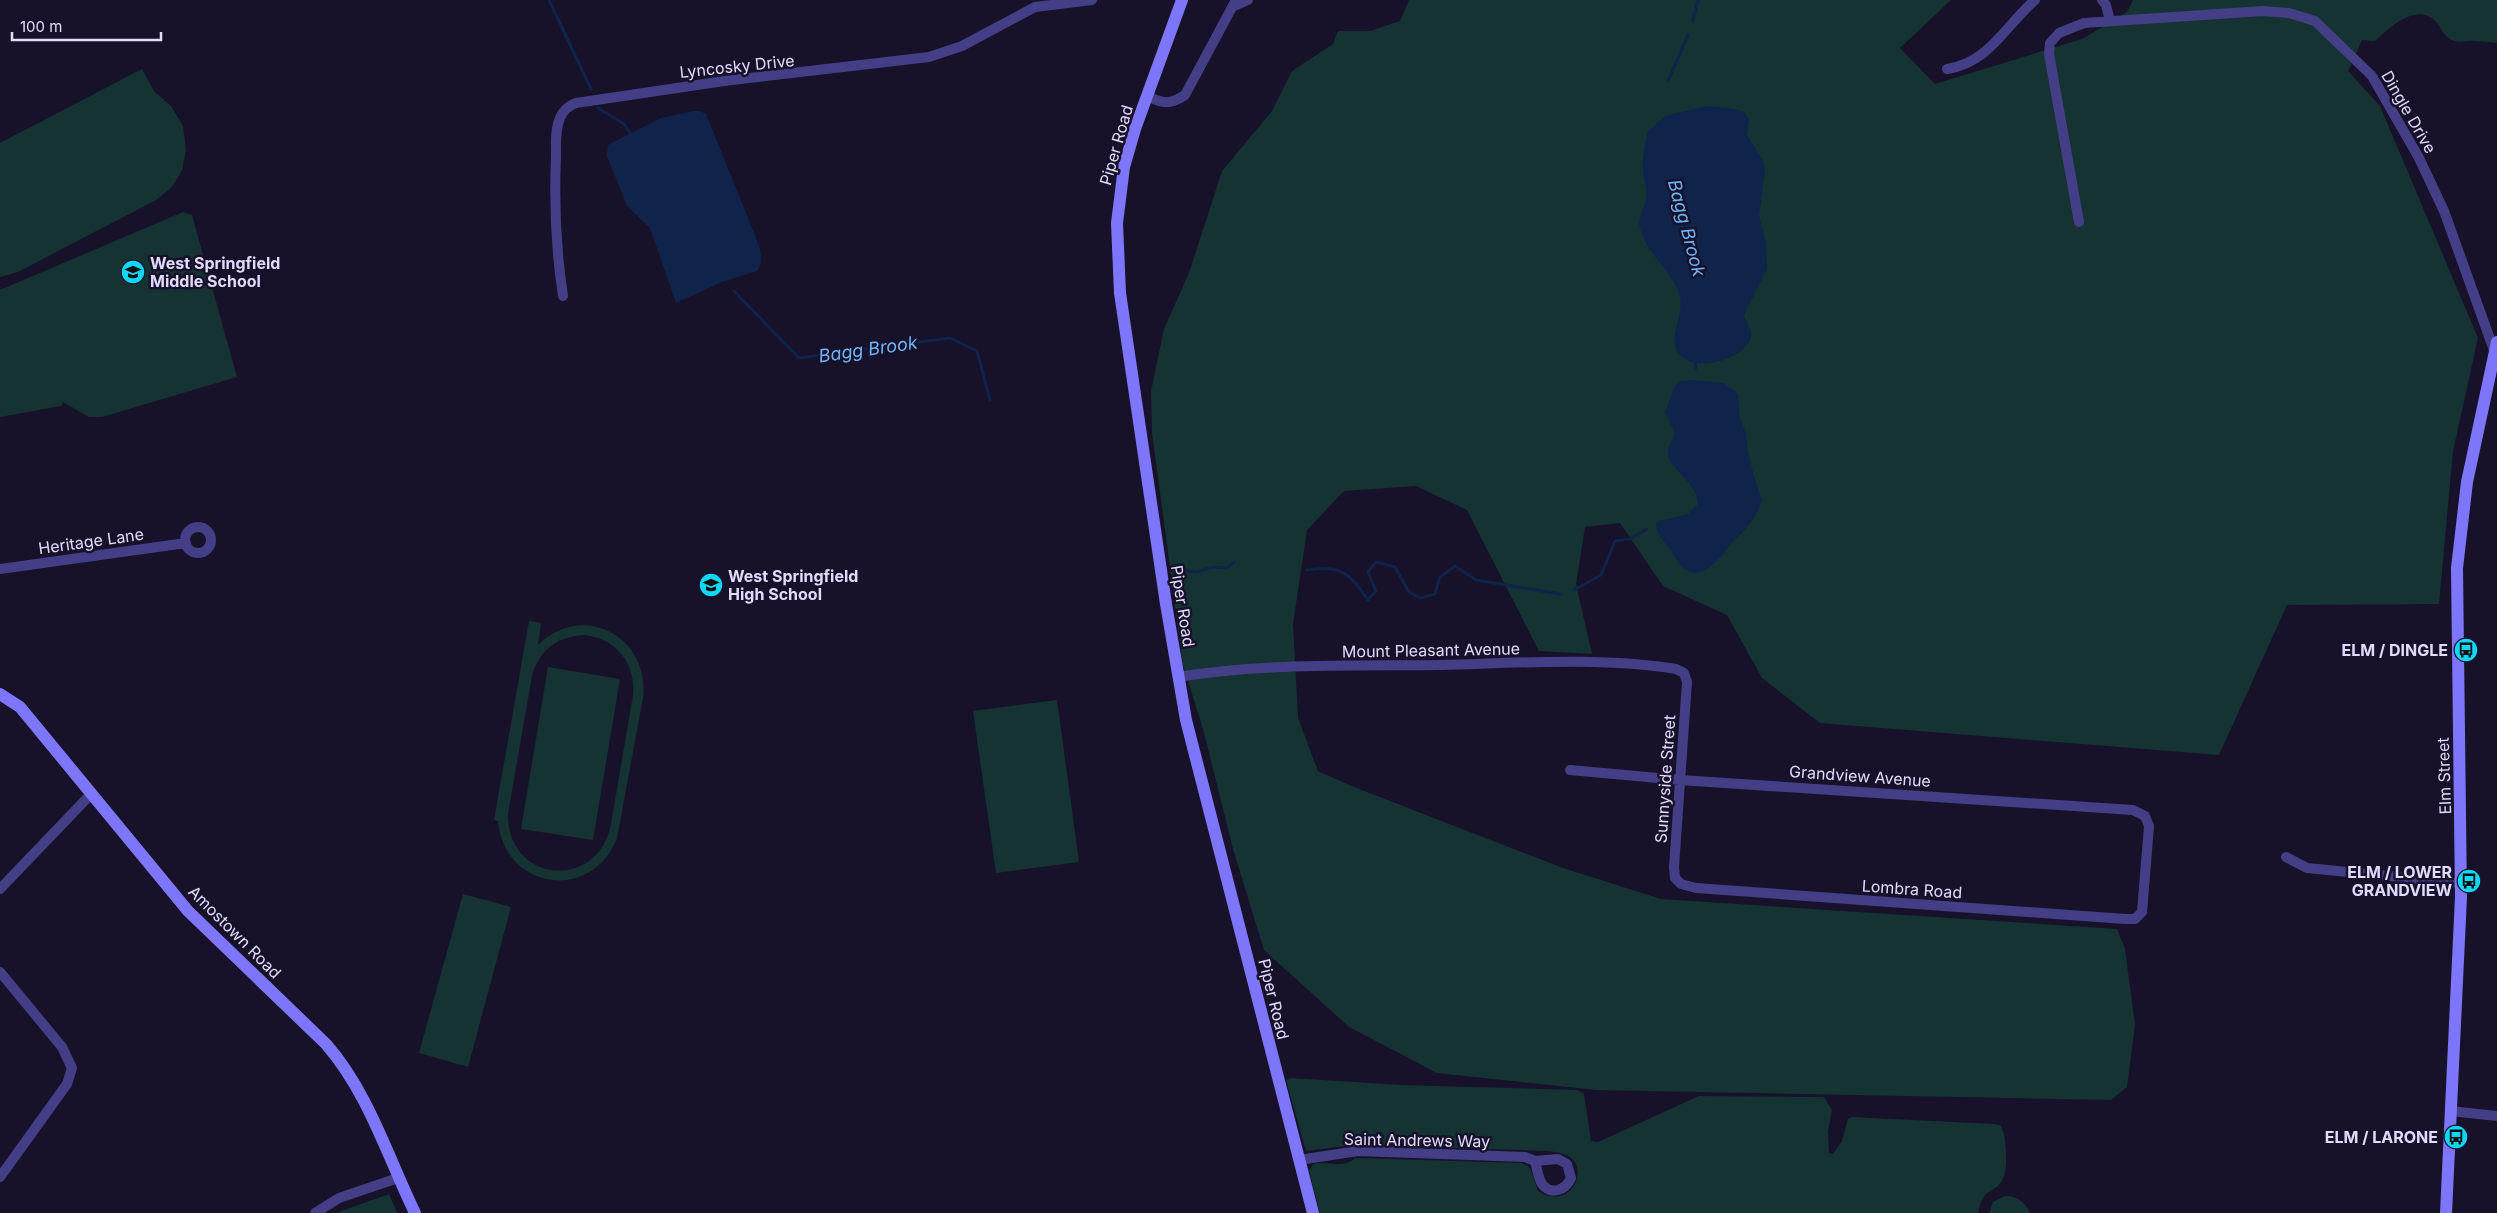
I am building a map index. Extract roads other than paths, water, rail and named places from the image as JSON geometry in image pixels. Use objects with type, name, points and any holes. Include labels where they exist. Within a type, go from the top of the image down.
[{"type":"main road","name":"Piper Road","points":[[1178,1],[1122,173],[1117,209],[1120,293],[1178,678],[1198,769],[1312,1213]]},
{"type":"main road","name":"Elm Street","points":[[2446,1213],[2461,883],[2457,568],[2465,490],[2496,347]]},
{"type":"main road","name":"Amostown Road","points":[[0,694],[20,707],[188,911],[314,1032],[343,1064],[364,1100],[414,1213]]},
{"type":"street","name":"Lyncosky Drive","points":[[563,296],[556,234],[555,173],[556,131],[561,116],[567,107],[576,103],[687,86],[929,57],[962,46],[1034,7],[1092,0]]},
{"type":"street","points":[[1147,96],[1166,104],[1174,102],[1185,95],[1234,4],[1248,0]]},
{"type":"street","points":[[1946,69],[1970,63],[1988,51],[2035,0]]},
{"type":"street","points":[[2102,0],[2106,5],[2110,21]]},
{"type":"street","name":"Dingle Drive","points":[[2079,222],[2049,54],[2050,43],[2059,33],[2084,23],[2263,12],[2289,13],[2315,21],[2322,26],[2372,76],[2420,158],[2444,211],[2496,347]]},
{"type":"street","name":"Heritage Lane","points":[[0,569],[186,544]]},
{"type":"street","name":"Mount Pleasant Avenue","points":[[1178,678],[1219,672],[1326,666],[1583,663],[1672,668],[1684,673]]},
{"type":"street","name":"Sunnyside Street","points":[[1681,884],[1674,873],[1687,686],[1684,673]]},
{"type":"street","name":"Grandview Avenue","points":[[1570,770],[1680,780],[2133,810],[2146,816],[2149,838],[2145,890],[2140,915]]},
{"type":"street","points":[[0,889],[92,793]]},
{"type":"street","points":[[2286,857],[2307,868],[2461,883]]},
{"type":"street","name":"Lombra Road","points":[[1681,884],[1696,888],[2125,919],[2135,919],[2140,915]]},
{"type":"street","points":[[0,972],[62,1047],[72,1068],[68,1084],[0,1177]]},
{"type":"street","points":[[2450,1111],[2497,1116]]},
{"type":"street","name":"Saint Andrews Way","points":[[1299,1160],[1358,1152],[1525,1157],[1535,1160]]},
{"type":"street","points":[[315,1213],[338,1198],[398,1178]]},
{"type":"water","points":[[1707,106],[1736,109],[1744,112],[1749,119],[1747,135],[1763,160],[1765,171],[1759,215],[1766,244],[1767,269],[1744,315],[1751,334],[1750,340],[1745,347],[1729,358],[1709,363],[1699,363],[1682,357],[1677,351],[1675,337],[1681,304],[1680,296],[1672,278],[1648,246],[1639,224],[1646,196],[1643,167],[1648,131],[1666,116]]},
{"type":"water","points":[[700,111],[706,114],[759,245],[761,262],[757,271],[722,282],[676,303],[650,228],[627,206],[607,156],[608,145],[661,118]]},
{"type":"water","points":[[1691,380],[1724,383],[1738,394],[1739,414],[1746,434],[1754,477],[1762,500],[1754,519],[1717,561],[1704,571],[1698,573],[1690,572],[1680,565],[1660,536],[1656,525],[1659,521],[1688,514],[1698,504],[1693,489],[1669,458],[1668,449],[1675,433],[1665,413],[1675,386],[1679,381]]},
{"type":"waterway","name":"Bagg Brook","points":[[549,0],[591,89]]},
{"type":"waterway","name":"Bagg Brook","points":[[1693,20],[1698,0]]},
{"type":"waterway","name":"Bagg Brook","points":[[1668,81],[1688,35]]},
{"type":"waterway","name":"Bagg Brook","points":[[598,108],[624,124],[632,136]]},
{"type":"waterway","name":"Bagg Brook","points":[[734,291],[799,358],[950,338],[977,351],[990,400]]},
{"type":"waterway","name":"Bagg Brook","points":[[1695,370],[1696,358]]},
{"type":"waterway","name":"Bagg Brook","points":[[1574,590],[1601,575],[1615,541],[1630,539],[1647,529]]},
{"type":"waterway","name":"Bagg Brook","points":[[1176,570],[1197,572],[1213,567],[1227,568],[1234,562]]},
{"type":"waterway","name":"Bagg Brook","points":[[1307,570],[1328,568],[1343,573],[1355,583],[1368,600],[1376,591],[1368,572],[1376,562],[1395,567],[1409,592],[1420,598],[1435,594],[1440,577],[1455,566],[1476,580],[1561,594]]},
{"type":"place","name":"West Springfield Middle School","points":[[133,272]]},
{"type":"place","name":"West Springfield High School","points":[[711,585]]},
{"type":"place","name":"ELM / DINGLE","points":[[2466,650]]},
{"type":"place","name":"ELM / LOWER GRANDVIEW","points":[[2469,881]]},
{"type":"place","name":"ELM / LARONE","points":[[2456,1137]]}]
